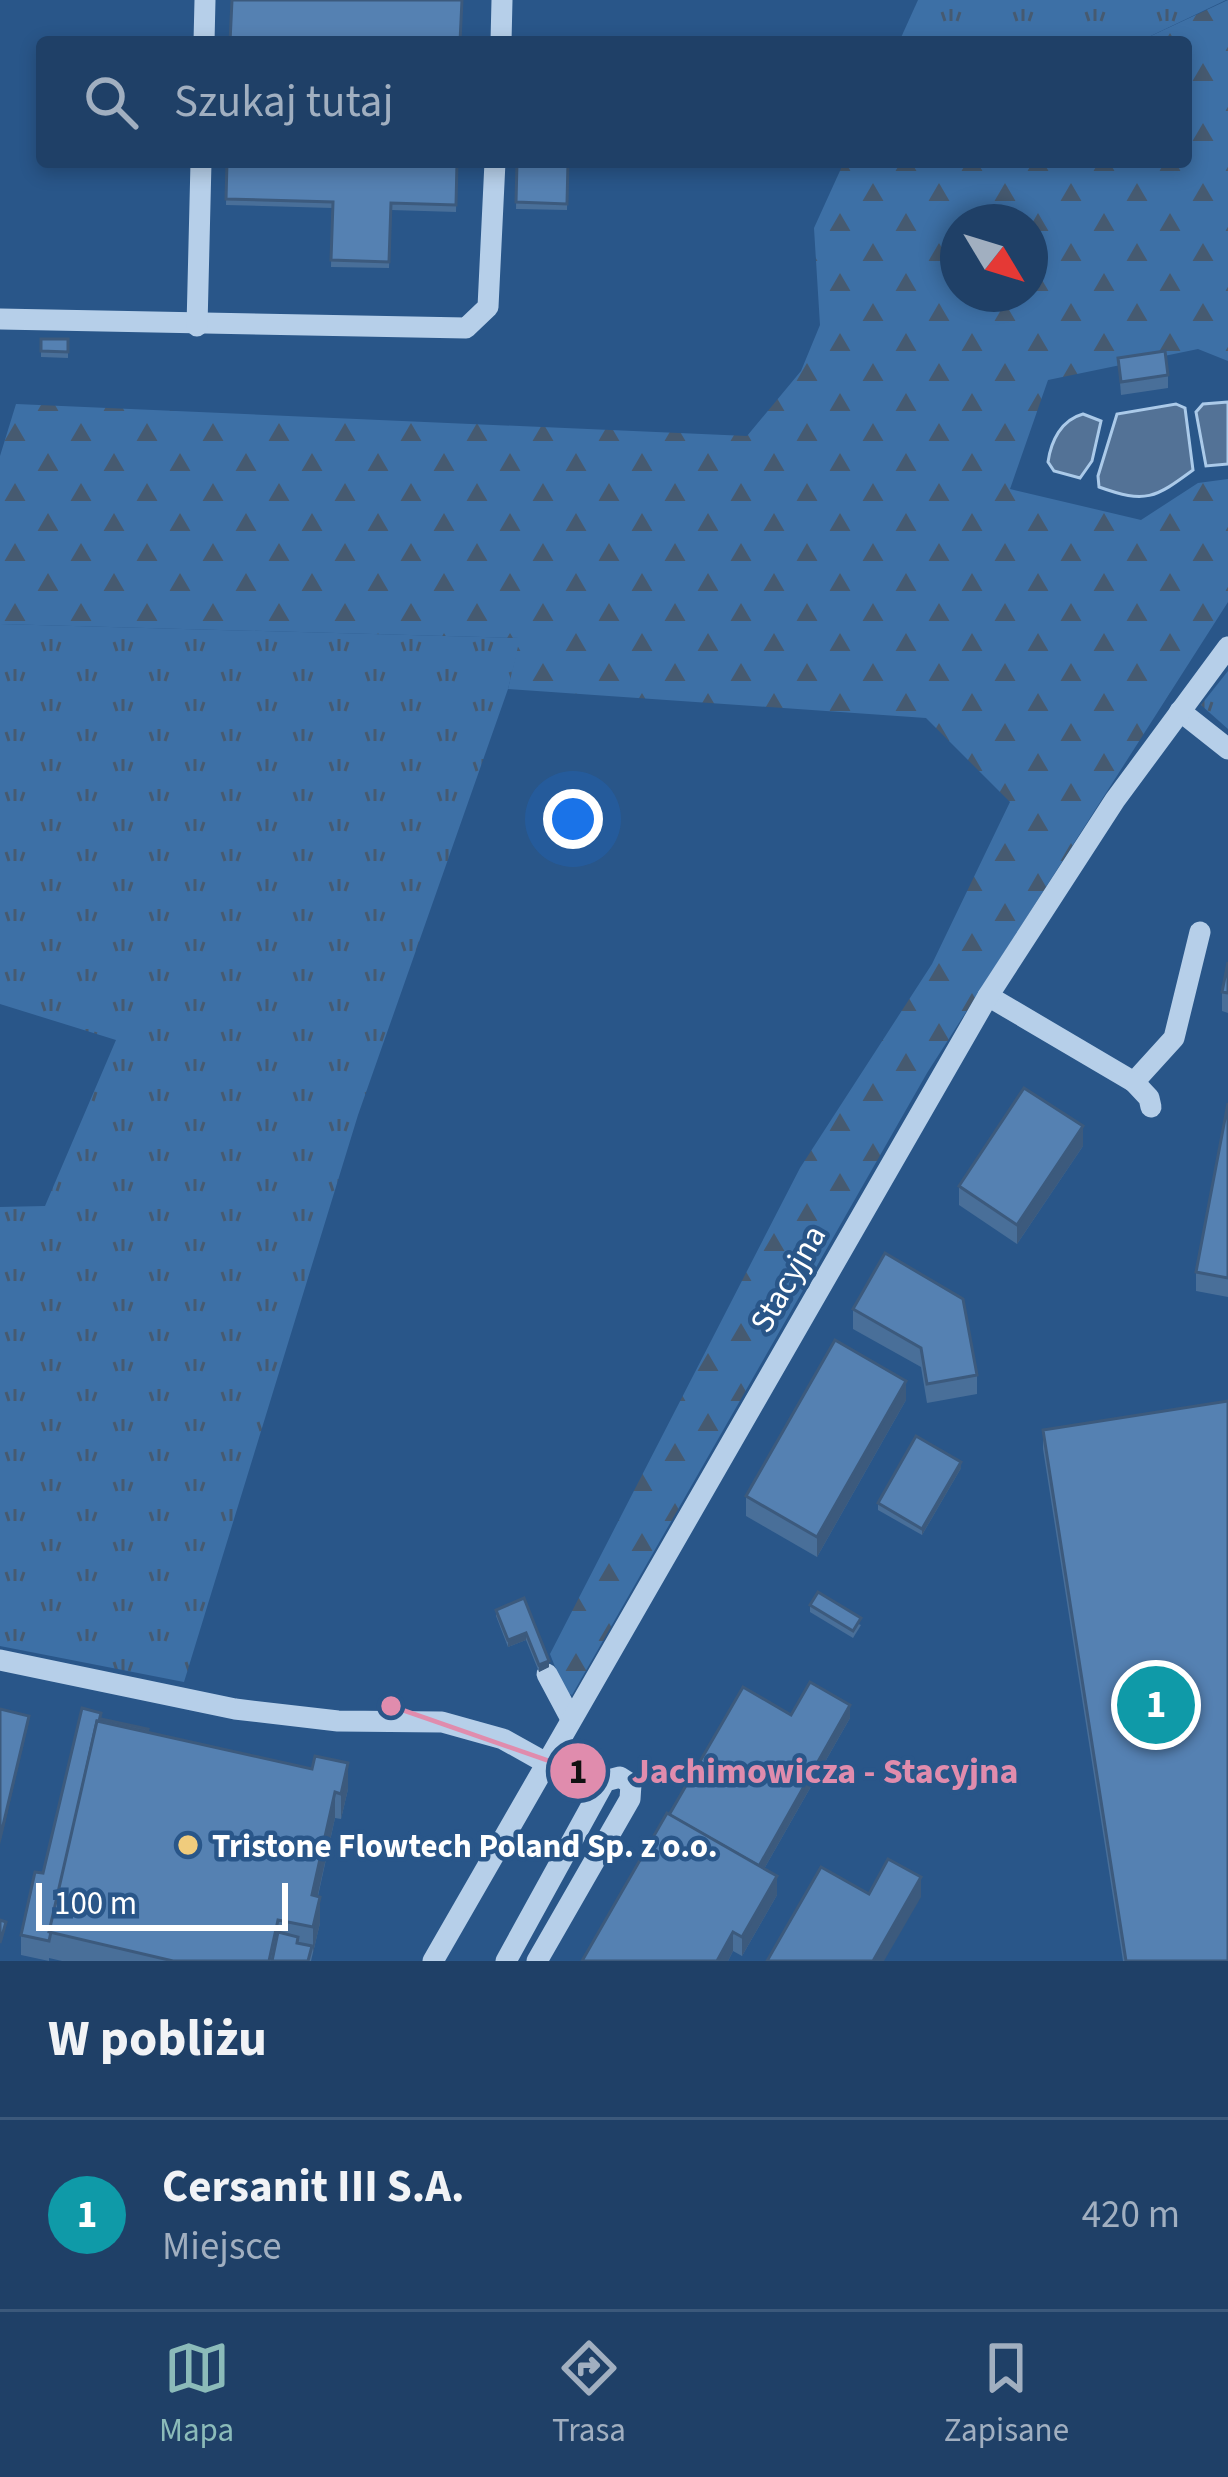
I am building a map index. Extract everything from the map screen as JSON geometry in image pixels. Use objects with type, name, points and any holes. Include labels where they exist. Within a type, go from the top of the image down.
[{"type":"street","points":[[204,36],[206,0]]},
{"type":"street","points":[[501,36],[502,0]]},
{"type":"street","points":[[196,326],[201,168]]},
{"type":"street","points":[[0,320],[466,328],[488,307],[495,168]]},
{"type":"street","name":"Stacyjna","points":[[433,1961],[988,996],[1114,800],[1228,646]]},
{"type":"street","points":[[1180,711],[1228,748]]},
{"type":"street","points":[[1134,1082],[1174,1038],[1200,932]]},
{"type":"street","points":[[988,996],[1134,1082],[1149,1097],[1151,1107]]},
{"type":"street","points":[[0,1660],[235,1709],[338,1721],[442,1723],[503,1739],[546,1762]]},
{"type":"street","points":[[547,1674],[571,1719]]},
{"type":"street","points":[[620,1777],[631,1784],[630,1799],[521,1960],[605,1781],[620,1777]]},
{"type":"green space","points":[[918,0],[1226,0],[1151,36],[902,36]]},
{"type":"green space","points":[[1228,0],[1228,361],[1198,349],[1048,380],[1010,489],[1141,520],[1198,483],[1228,479],[1228,602],[927,1073],[572,1695],[565,1692],[550,1654],[800,1168],[932,964],[1010,802],[926,718],[508,689],[520,638],[0,624],[0,456],[16,404],[747,436],[801,371],[820,325],[814,228],[841,168],[1192,168],[1192,36],[1151,36]]},
{"type":"green space","points":[[0,624],[521,638],[508,689],[358,1115],[184,1682],[0,1646],[0,1207],[45,1206],[116,1040],[0,1004]]},
{"type":"green space","points":[[1228,671],[1228,729],[1201,705]]},
{"type":"shaded area","points":[[1228,402],[1228,464],[1206,466],[1196,412],[1203,404]]},
{"type":"shaded area","points":[[1176,404],[1185,408],[1193,470],[1149,495],[1099,487],[1098,476],[1117,414]]},
{"type":"shaded area","points":[[1083,414],[1101,421],[1092,461],[1080,478],[1054,471],[1048,462],[1058,432]]},
{"type":"building","points":[[232,0],[462,0],[460,36],[230,36]]},
{"type":"building","points":[[227,168],[457,168],[456,205],[391,203],[389,262],[331,260],[333,202],[226,199]]},
{"type":"building","points":[[517,168],[568,168],[567,204],[516,202]]},
{"type":"building","points":[[41,339],[68,339],[68,352],[41,351]]},
{"type":"building","points":[[1165,351],[1168,375],[1121,382],[1118,358]]},
{"type":"building","points":[[1228,962],[1228,993],[1222,992]]},
{"type":"building","points":[[1024,1088],[1083,1126],[1017,1225],[959,1186]]},
{"type":"building","points":[[1228,1103],[1228,1278],[1196,1272]]},
{"type":"building","points":[[885,1253],[963,1299],[977,1375],[927,1384],[921,1348],[853,1309]]},
{"type":"building","points":[[835,1340],[906,1381],[817,1537],[746,1496]]},
{"type":"building","points":[[1228,1401],[1228,1961],[1126,1961],[1043,1430]]},
{"type":"building","points":[[916,1436],[961,1462],[922,1529],[878,1503]]},
{"type":"building","points":[[818,1592],[861,1618],[853,1631],[810,1605]]},
{"type":"building","points":[[524,1598],[549,1661],[539,1665],[526,1633],[508,1640],[496,1610]]},
{"type":"building","points":[[810,1682],[850,1705],[759,1866],[669,1815],[743,1687],[791,1715]]},
{"type":"building","points":[[82,1708],[101,1713],[49,1941],[21,1935],[35,1872],[43,1873]]},
{"type":"building","points":[[0,1709],[29,1716],[0,1838]]},
{"type":"building","points":[[101,1719],[148,1729],[100,1722]]},
{"type":"building","name":"Tristone Flowtech Poland Sp. z o.o.","points":[[97,1721],[312,1769],[315,1756],[348,1763],[341,1794],[335,1792],[312,1895],[320,1897],[313,1927],[278,1920],[269,1961],[173,1961],[49,1932]]},
{"type":"building","points":[[667,1813],[777,1876],[742,1937],[733,1932],[717,1961],[582,1961]]},
{"type":"building","points":[[888,1859],[921,1877],[873,1961],[767,1961],[821,1867],[869,1894]]},
{"type":"building","points":[[278,1932],[312,1946],[308,1961],[272,1961]]},
{"type":"place","name":"Cersanit III S.A.","points":[[1156,1705]]},
{"type":"place","name":"Jachimowicza - Stacyjna","points":[[391,1706]]},
{"type":"place","name":"Tristone Flowtech Poland Sp. z o.o.","points":[[188,1845]]}]
